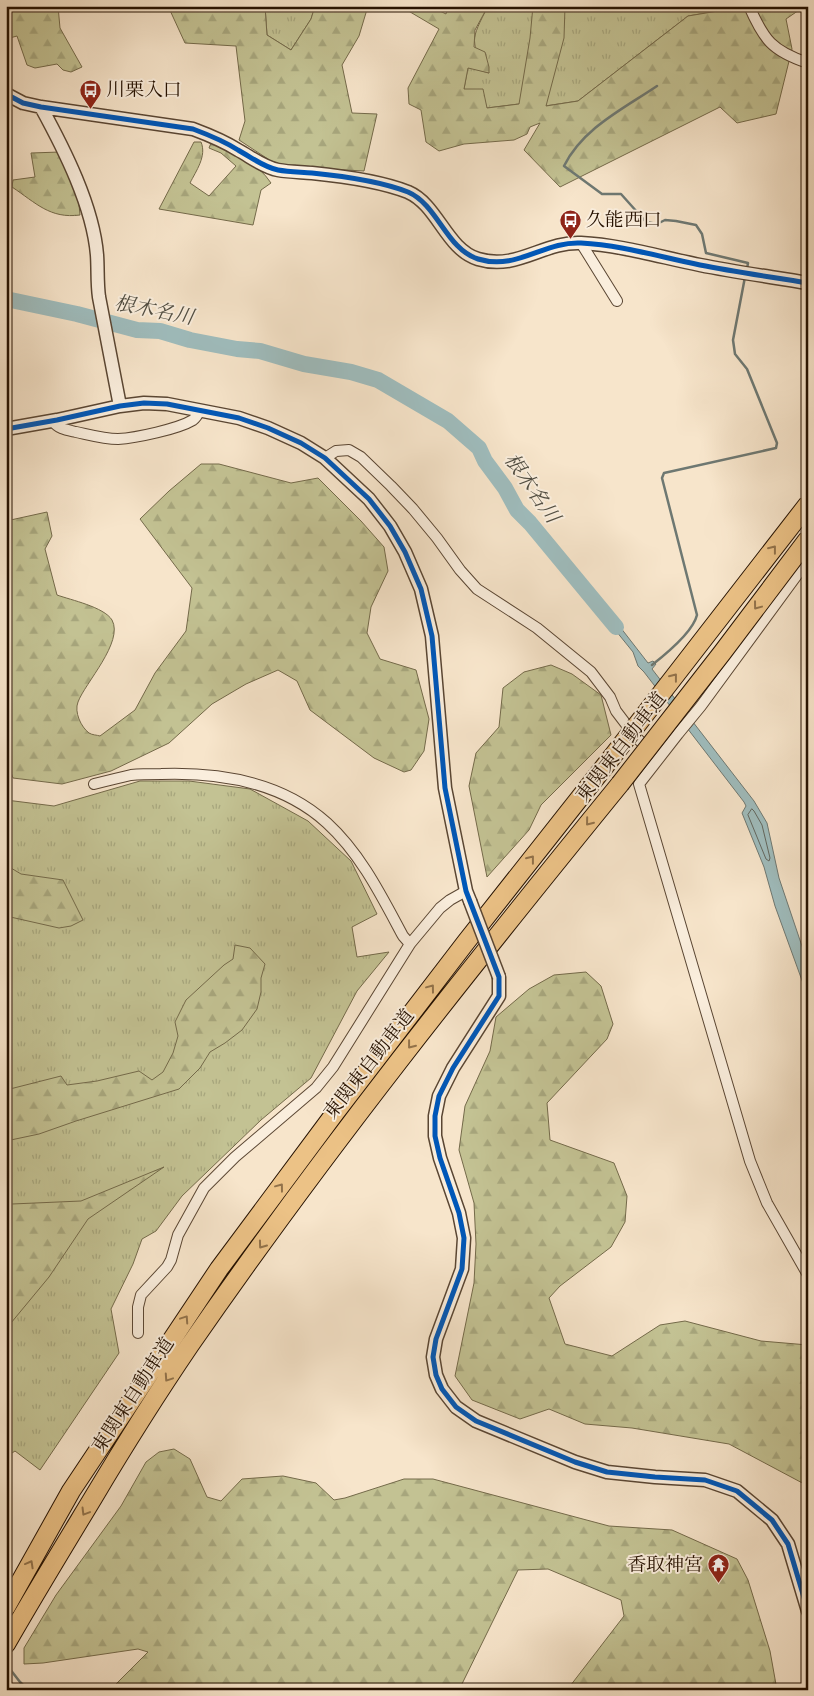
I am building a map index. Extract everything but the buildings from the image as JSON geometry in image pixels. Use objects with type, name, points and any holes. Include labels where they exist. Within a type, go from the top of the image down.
[{"type":"highway","name":"東関東自動車道","points":[[6,1606],[71,1491],[219,1268],[335,1112],[466,942],[808,504]]},
{"type":"highway","name":"東関東自動車道","points":[[6,1644],[110,1470],[189,1346],[347,1127],[474,964],[620,784],[808,539]]},
{"type":"street","points":[[749,6],[760,30],[776,49],[808,63]]},
{"type":"street","points":[[6,94],[23,103],[42,107],[193,129],[216,138],[254,161],[278,170],[341,176],[391,186],[416,196],[460,247],[477,258],[500,263],[512,261],[560,244],[580,243],[643,252],[745,273],[808,283]]},
{"type":"street","points":[[42,107],[66,153],[90,218],[97,254],[97,279],[120,406]]},
{"type":"street","points":[[580,243],[617,300]]},
{"type":"street","points":[[6,429],[144,403],[167,404],[239,418],[268,428],[301,443],[325,458],[369,498],[390,526],[405,552],[421,589],[432,636],[445,788],[468,896],[499,977],[499,996],[453,1068],[439,1096],[435,1116],[435,1136],[440,1158],[459,1213],[464,1238],[462,1269],[436,1340],[433,1356],[436,1375],[442,1389],[456,1407],[476,1421],[575,1462],[607,1472],[705,1480],[737,1491],[772,1520],[788,1544],[808,1611]]},
{"type":"street","points":[[53,421],[60,428],[97,437],[118,439],[142,436],[182,424],[196,418],[200,410]]},
{"type":"street","points":[[325,458],[336,451],[349,450],[360,457],[413,509],[469,582],[537,628],[591,672],[610,697],[616,711],[636,736],[652,753],[659,757]]},
{"type":"street","points":[[808,560],[698,710],[638,784],[750,1161],[767,1203],[808,1275]]},
{"type":"street","points":[[94,784],[132,775],[210,774],[234,778],[269,788],[314,813],[328,824],[368,874],[403,936],[410,944]]},
{"type":"street","points":[[138,1333],[138,1307],[141,1295],[167,1267],[171,1260],[178,1235],[204,1188],[235,1157],[316,1088],[333,1067],[410,944],[440,908],[454,897],[468,896]]},
{"type":"green space","points":[[6,6],[58,6],[60,28],[82,67],[71,72],[63,70],[57,64],[35,68],[27,65],[17,36],[6,39]]},
{"type":"green space","points":[[168,6],[212,6],[215,8],[216,6],[265,6],[267,35],[291,50],[311,19],[315,6],[368,6],[359,36],[342,65],[352,113],[377,114],[364,171],[289,167],[271,161],[239,140],[245,121],[236,46],[185,43]]},
{"type":"green space","points":[[265,6],[315,6],[311,19],[291,50],[267,35]]},
{"type":"green space","points":[[400,6],[430,6],[446,14],[448,6],[488,6],[475,30],[474,47],[485,52],[489,73],[468,68],[464,89],[483,89],[487,108],[519,104],[530,38],[533,6],[565,6],[564,38],[546,106],[578,101],[688,16],[718,11],[720,6],[805,6],[786,19],[792,49],[776,114],[737,123],[720,107],[560,187],[524,150],[540,123],[530,127],[527,134],[514,140],[464,144],[439,151],[426,142],[421,110],[409,104],[408,88],[439,29]]},
{"type":"green space","points":[[474,6],[720,6],[718,11],[688,16],[578,101],[545,106],[519,104],[487,108],[464,89],[468,67],[489,73],[479,56],[475,43],[476,31],[485,12]]},
{"type":"green space","points":[[194,142],[201,142],[203,153],[190,183],[209,196],[236,166],[221,153],[209,148],[211,143],[244,158],[259,169],[271,183],[261,190],[253,225],[159,209]]},
{"type":"green space","points":[[60,152],[78,194],[80,215],[69,216],[52,212],[36,204],[12,187],[13,180],[35,177],[31,153]]},
{"type":"green space","points":[[201,464],[219,464],[291,483],[318,478],[384,547],[388,571],[371,607],[367,633],[380,659],[416,670],[429,719],[424,751],[411,770],[404,772],[374,758],[310,710],[297,681],[278,670],[246,684],[212,704],[169,743],[111,771],[62,784],[13,778],[6,758],[6,521],[47,512],[52,536],[45,549],[57,595],[102,611],[112,620],[114,629],[113,639],[77,706],[79,719],[83,727],[90,734],[100,736],[135,710],[155,673],[186,631],[192,588],[140,519]]},
{"type":"green space","points":[[551,665],[572,674],[601,695],[611,735],[541,805],[529,830],[487,877],[469,786],[476,753],[499,727],[503,688],[524,672]]},
{"type":"green space","points":[[140,781],[189,781],[250,789],[308,821],[351,861],[377,914],[352,927],[357,957],[389,952],[357,991],[311,1078],[261,1120],[182,1196],[156,1231],[142,1239],[133,1264],[111,1309],[119,1353],[40,1470],[15,1451],[6,1457],[6,800],[54,806]]},
{"type":"green space","points":[[6,865],[21,874],[63,880],[83,920],[71,926],[59,928],[6,916]]},
{"type":"green space","points":[[235,945],[250,948],[265,964],[257,1009],[242,1030],[210,1052],[200,1068],[179,1089],[39,1134],[6,1141],[6,1090],[61,1076],[67,1085],[97,1081],[139,1071],[152,1080],[163,1072],[173,1053],[178,1036],[175,1022],[186,1000],[233,959]]},
{"type":"green space","points":[[586,972],[601,986],[613,1024],[607,1039],[547,1103],[550,1140],[614,1163],[627,1196],[625,1222],[611,1247],[560,1286],[549,1298],[565,1344],[612,1356],[660,1325],[685,1321],[761,1341],[808,1345],[808,1486],[729,1444],[632,1428],[585,1424],[549,1409],[520,1419],[472,1400],[455,1376],[474,1283],[476,1244],[474,1203],[459,1150],[465,1106],[490,1051],[496,1017],[529,989],[554,975]]},
{"type":"green space","points":[[164,1167],[88,1219],[49,1277],[6,1329],[6,1206],[12,1204],[81,1201]]},
{"type":"green space","points":[[174,1449],[190,1459],[207,1497],[221,1501],[242,1479],[283,1476],[316,1483],[334,1500],[404,1479],[433,1479],[609,1526],[672,1530],[737,1559],[748,1580],[770,1651],[777,1690],[567,1690],[624,1616],[621,1600],[548,1569],[518,1570],[459,1690],[110,1690],[148,1652],[138,1649],[24,1664],[24,1648],[56,1595],[121,1506],[146,1462],[159,1452]]},
{"type":"water","points":[[599,610],[610,614],[648,663],[653,661],[656,664],[652,669],[754,801],[767,823],[779,878],[808,964],[808,997],[775,906],[764,867],[742,813],[746,806],[744,802],[638,666],[633,652]]},
{"type":"waterway","points":[[657,86],[593,130],[572,153],[564,166],[602,194],[621,194],[646,222],[657,224],[665,220],[696,225],[702,234],[706,253],[748,263],[747,269]]},
{"type":"waterway","points":[[652,665],[685,635],[697,615],[662,478],[664,473],[776,448],[777,443],[747,369],[735,354],[733,340],[745,277]]},
{"type":"waterway","name":"根木名川","points":[[6,299],[77,314],[137,330],[160,331],[190,340],[237,349],[260,351],[304,364],[351,372],[378,380],[448,421],[479,448],[485,461],[505,488],[517,510],[530,523],[616,627]]},
{"type":"waterway","points":[[6,1664],[28,1690]]},
{"type":"cycle path","points":[[6,94],[23,103],[41,107],[193,129],[222,141],[273,169],[348,177],[397,188],[418,198],[435,216],[458,246],[467,254],[478,259],[492,262],[505,261],[518,259],[555,246],[581,243],[596,244],[713,268],[808,283]]},
{"type":"cycle path","points":[[6,429],[144,403],[167,404],[239,418],[268,428],[301,443],[325,458],[369,499],[390,526],[405,552],[421,589],[432,636],[445,788],[466,891],[499,977],[499,996],[453,1068],[439,1096],[435,1116],[435,1136],[440,1158],[459,1213],[464,1238],[462,1269],[436,1339],[433,1357],[436,1375],[442,1389],[456,1407],[476,1421],[575,1462],[607,1472],[705,1480],[737,1491],[772,1520],[788,1544],[808,1611]]},
{"type":"place","name":"川栗入口","points":[[90,109]]},
{"type":"place","name":"久能西口","points":[[570,239]]},
{"type":"place","name":"香取神宮","points":[[719,1584]]}]
